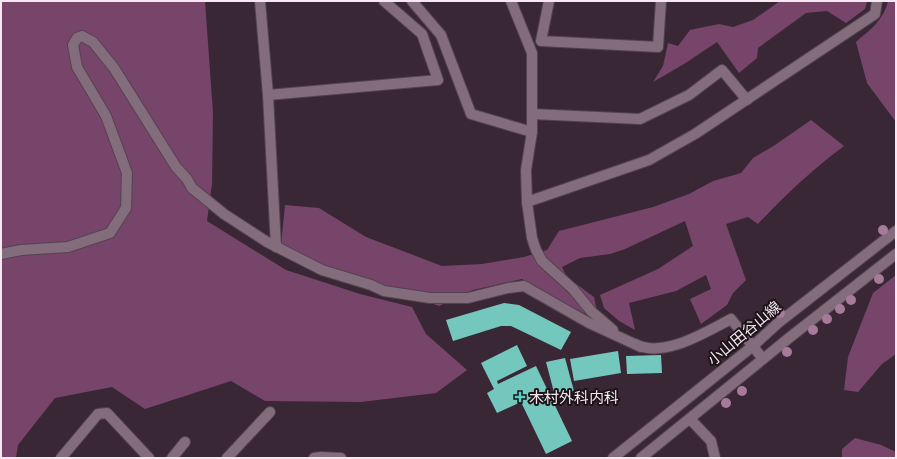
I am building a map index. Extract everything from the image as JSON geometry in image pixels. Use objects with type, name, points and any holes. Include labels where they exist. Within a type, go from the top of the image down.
[{"type":"street","points":[[260,1],[268,95],[276,247]]},
{"type":"street","points":[[268,95],[438,80],[422,34],[384,1]]},
{"type":"street","points":[[412,1],[441,35],[471,114],[532,132]]},
{"type":"street","points":[[511,1],[532,53],[532,132],[526,170],[527,202],[532,238],[536,250],[542,261],[573,289],[591,311],[608,327],[641,347]]},
{"type":"street","points":[[532,53],[541,41],[549,1]]},
{"type":"street","points":[[541,41],[658,47],[661,1]]},
{"type":"street","points":[[527,202],[648,160],[695,134],[875,14],[877,1]]},
{"type":"street","points":[[1,254],[21,250],[68,247],[110,233],[126,208],[126,173],[106,116],[77,67],[73,45],[77,38],[82,36],[93,42],[114,68],[176,167],[192,188],[224,214],[276,247],[322,270],[384,290],[430,298],[468,298],[508,288],[524,286],[589,323],[641,347],[661,347],[682,342],[698,336],[730,319],[763,359]]},
{"type":"street","points":[[532,114],[640,119],[689,95],[722,70],[747,100]]},
{"type":"street","name":"小山田谷山線","points":[[613,458],[753,346],[778,323],[896,231]]},
{"type":"street","points":[[641,458],[896,254]]},
{"type":"street","points":[[227,458],[270,412]]},
{"type":"street","points":[[60,458],[98,414],[106,413],[149,458]]},
{"type":"street","points":[[690,419],[711,441],[715,458]]},
{"type":"street","points":[[172,458],[185,442]]},
{"type":"street","points":[[314,458],[341,458]]},
{"type":"shaded area","points":[[1,1],[205,1],[213,113],[212,184],[207,221],[286,270],[360,294],[412,307],[426,334],[467,370],[436,393],[361,402],[265,401],[231,381],[145,409],[112,387],[55,398],[18,445],[16,458],[1,458]]},
{"type":"shaded area","points":[[780,1],[867,1],[865,9],[846,23],[827,11],[806,13],[758,48],[757,58],[739,73],[717,42],[653,82],[663,66],[668,43],[678,46],[690,30],[719,24],[733,27],[753,20]]},
{"type":"shaded area","points":[[888,1],[896,1],[896,122],[867,83],[856,42],[880,19]]},
{"type":"shaded area","points":[[811,120],[844,146],[799,183],[758,224],[748,217],[726,224],[746,280],[733,293],[727,305],[701,324],[690,299],[711,289],[706,275],[676,291],[629,303],[635,330],[619,321],[604,308],[600,295],[658,269],[693,246],[685,221],[625,249],[610,254],[580,258],[562,267],[567,277],[594,297],[599,320],[564,304],[522,279],[473,290],[439,306],[378,283],[308,266],[281,245],[285,205],[319,208],[366,237],[442,266],[482,264],[524,257],[547,250],[559,231],[653,207],[689,194],[713,181],[741,173],[753,158]]},
{"type":"shaded area","points":[[896,275],[896,354],[882,364],[858,392],[844,390],[848,357],[873,293]]},
{"type":"shaded area","points":[[855,438],[881,445],[896,452],[896,458],[842,458],[842,449]]},
{"type":"building","points":[[504,303],[519,305],[571,332],[561,350],[511,326],[501,326],[453,341],[446,320]]},
{"type":"building","name":"木村外科内科","points":[[517,345],[527,366],[497,381],[498,384],[536,366],[572,441],[546,454],[521,402],[497,413],[487,393],[494,389],[481,363]]},
{"type":"building","points":[[618,351],[621,373],[574,381],[570,359]]},
{"type":"building","points":[[661,355],[662,373],[627,374],[626,356]]},
{"type":"building","points":[[565,358],[574,391],[555,396],[546,362]]},
{"type":"place","name":"木村外科内科","points":[[520,397]]}]
